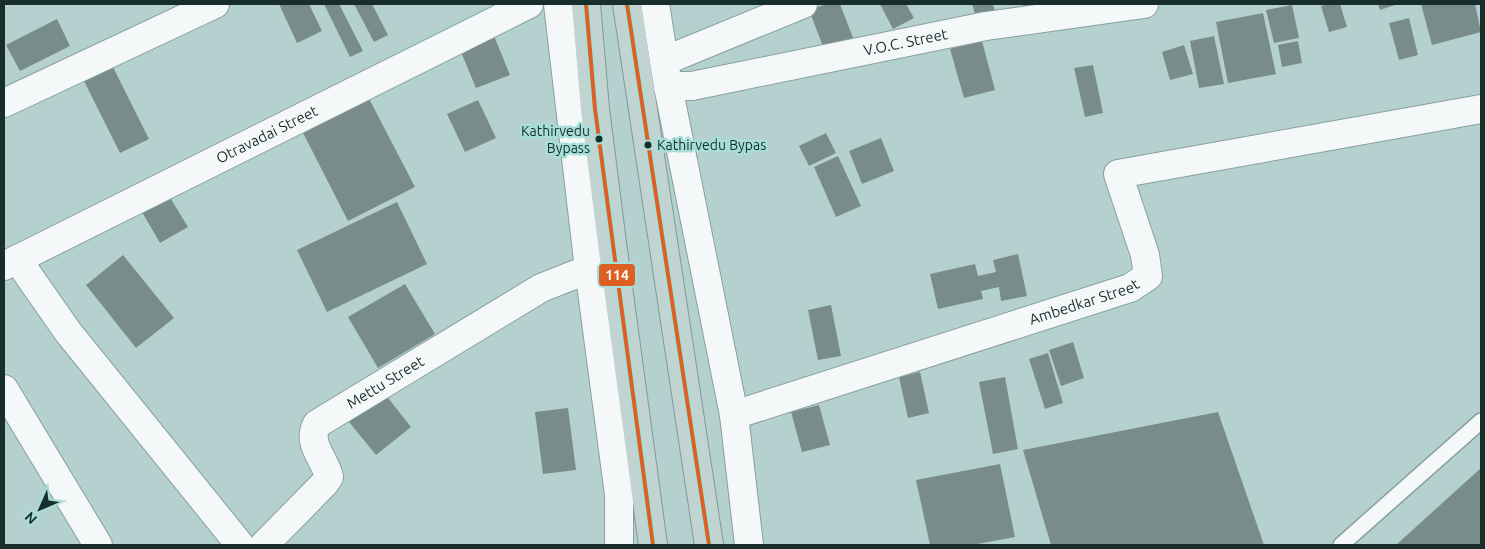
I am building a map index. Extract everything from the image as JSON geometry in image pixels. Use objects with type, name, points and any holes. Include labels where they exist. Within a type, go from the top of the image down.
[{"type":"highway","points":[[586,4],[612,243],[653,545]]},
{"type":"highway","points":[[627,4],[709,545]]},
{"type":"street","points":[[4,103],[215,4]]},
{"type":"street","name":"Otravadai Street","points":[[10,263],[529,4]]},
{"type":"street","points":[[558,4],[618,495],[619,545]]},
{"type":"street","points":[[655,4],[666,74],[734,415],[749,545]]},
{"type":"street","points":[[666,74],[803,4]]},
{"type":"street","name":"V.O.C. Street","points":[[666,74],[692,86],[986,26],[1144,4]]},
{"type":"street","name":"Ambedkar Street","points":[[734,415],[1130,288],[1148,276],[1145,255],[1118,174],[1481,109]]},
{"type":"street","points":[[10,263],[240,545]]},
{"type":"street","name":"Mettu Street","points":[[264,545],[327,480],[328,473],[313,439],[313,431],[317,424],[541,288],[589,270]]},
{"type":"street","points":[[4,389],[98,545]]},
{"type":"lane","points":[[1341,545],[1481,421]]},
{"type":"building","points":[[279,4],[309,4],[322,31],[297,43]]},
{"type":"building","points":[[324,4],[339,4],[363,51],[350,57]]},
{"type":"building","points":[[354,4],[372,4],[388,35],[374,42]]},
{"type":"building","points":[[827,4],[840,4],[853,38],[824,49],[809,10]]},
{"type":"building","points":[[880,4],[906,4],[914,18],[893,29]]},
{"type":"building","points":[[972,4],[993,4],[995,12],[976,17]]},
{"type":"building","points":[[1023,4],[1042,4],[1042,5],[1023,8]]},
{"type":"building","points":[[1340,4],[1347,27],[1329,32],[1321,6]]},
{"type":"building","points":[[1378,4],[1398,4],[1380,10]]},
{"type":"building","points":[[1421,4],[1475,4],[1481,32],[1432,45]]},
{"type":"building","points":[[1292,5],[1299,38],[1274,43],[1266,10]]},
{"type":"building","points":[[1263,13],[1276,74],[1228,83],[1216,22]]},
{"type":"building","points":[[1409,18],[1418,55],[1399,60],[1389,23]]},
{"type":"building","points":[[57,19],[70,46],[20,71],[6,45]]},
{"type":"building","points":[[492,31],[510,75],[476,88],[458,45]]},
{"type":"building","points":[[1214,36],[1224,84],[1199,88],[1190,41]]},
{"type":"building","points":[[982,41],[995,90],[964,98],[950,49]]},
{"type":"building","points":[[1298,41],[1302,63],[1282,67],[1278,45]]},
{"type":"building","points":[[1184,45],[1193,74],[1170,80],[1162,52]]},
{"type":"building","points":[[109,59],[149,139],[120,153],[80,73]]},
{"type":"building","points":[[1093,65],[1103,113],[1085,117],[1074,68]]},
{"type":"building","points":[[364,89],[415,187],[348,221],[298,123]]},
{"type":"building","points":[[478,100],[496,138],[465,152],[447,114]]},
{"type":"building","points":[[826,133],[836,153],[809,166],[799,146]]},
{"type":"building","points":[[881,138],[894,171],[862,184],[849,151]]},
{"type":"building","points":[[838,156],[861,206],[836,217],[814,167]]},
{"type":"building","points":[[166,191],[188,227],[160,243],[139,207]]},
{"type":"building","points":[[397,202],[427,264],[327,312],[297,250]]},
{"type":"building","points":[[1018,254],[1027,296],[1001,301],[999,287],[981,291],[983,299],[938,309],[930,274],[975,264],[978,276],[996,272],[993,260]]},
{"type":"building","points":[[123,255],[174,318],[136,348],[86,285]]},
{"type":"building","points":[[405,284],[435,334],[378,368],[348,317]]},
{"type":"building","points":[[831,305],[841,356],[818,360],[808,310]]},
{"type":"building","points":[[1073,342],[1084,378],[1061,386],[1049,350]]},
{"type":"building","points":[[1048,353],[1063,403],[1045,409],[1029,359]]},
{"type":"building","points":[[920,372],[929,413],[908,418],[899,377]]},
{"type":"building","points":[[1005,377],[1018,449],[993,454],[979,382]]},
{"type":"building","points":[[385,394],[411,427],[376,455],[349,422]]},
{"type":"building","points":[[819,405],[830,445],[802,452],[791,412]]},
{"type":"building","points":[[568,408],[576,470],[543,474],[535,412]]},
{"type":"building","points":[[1218,412],[1264,545],[1051,545],[1023,450]]},
{"type":"building","points":[[1000,464],[1015,537],[972,545],[930,545],[916,480]]},
{"type":"building","points":[[1481,468],[1481,545],[1396,545]]},
{"type":"transit line","name":"114","points":[[586,4],[595,109],[653,545]]},
{"type":"transit line","name":"114","points":[[627,4],[709,545]]},
{"type":"place","name":"Kathirvedu Bypass","points":[[599,139]]},
{"type":"place","name":"Kathirvedu Bypas","points":[[648,145]]}]
